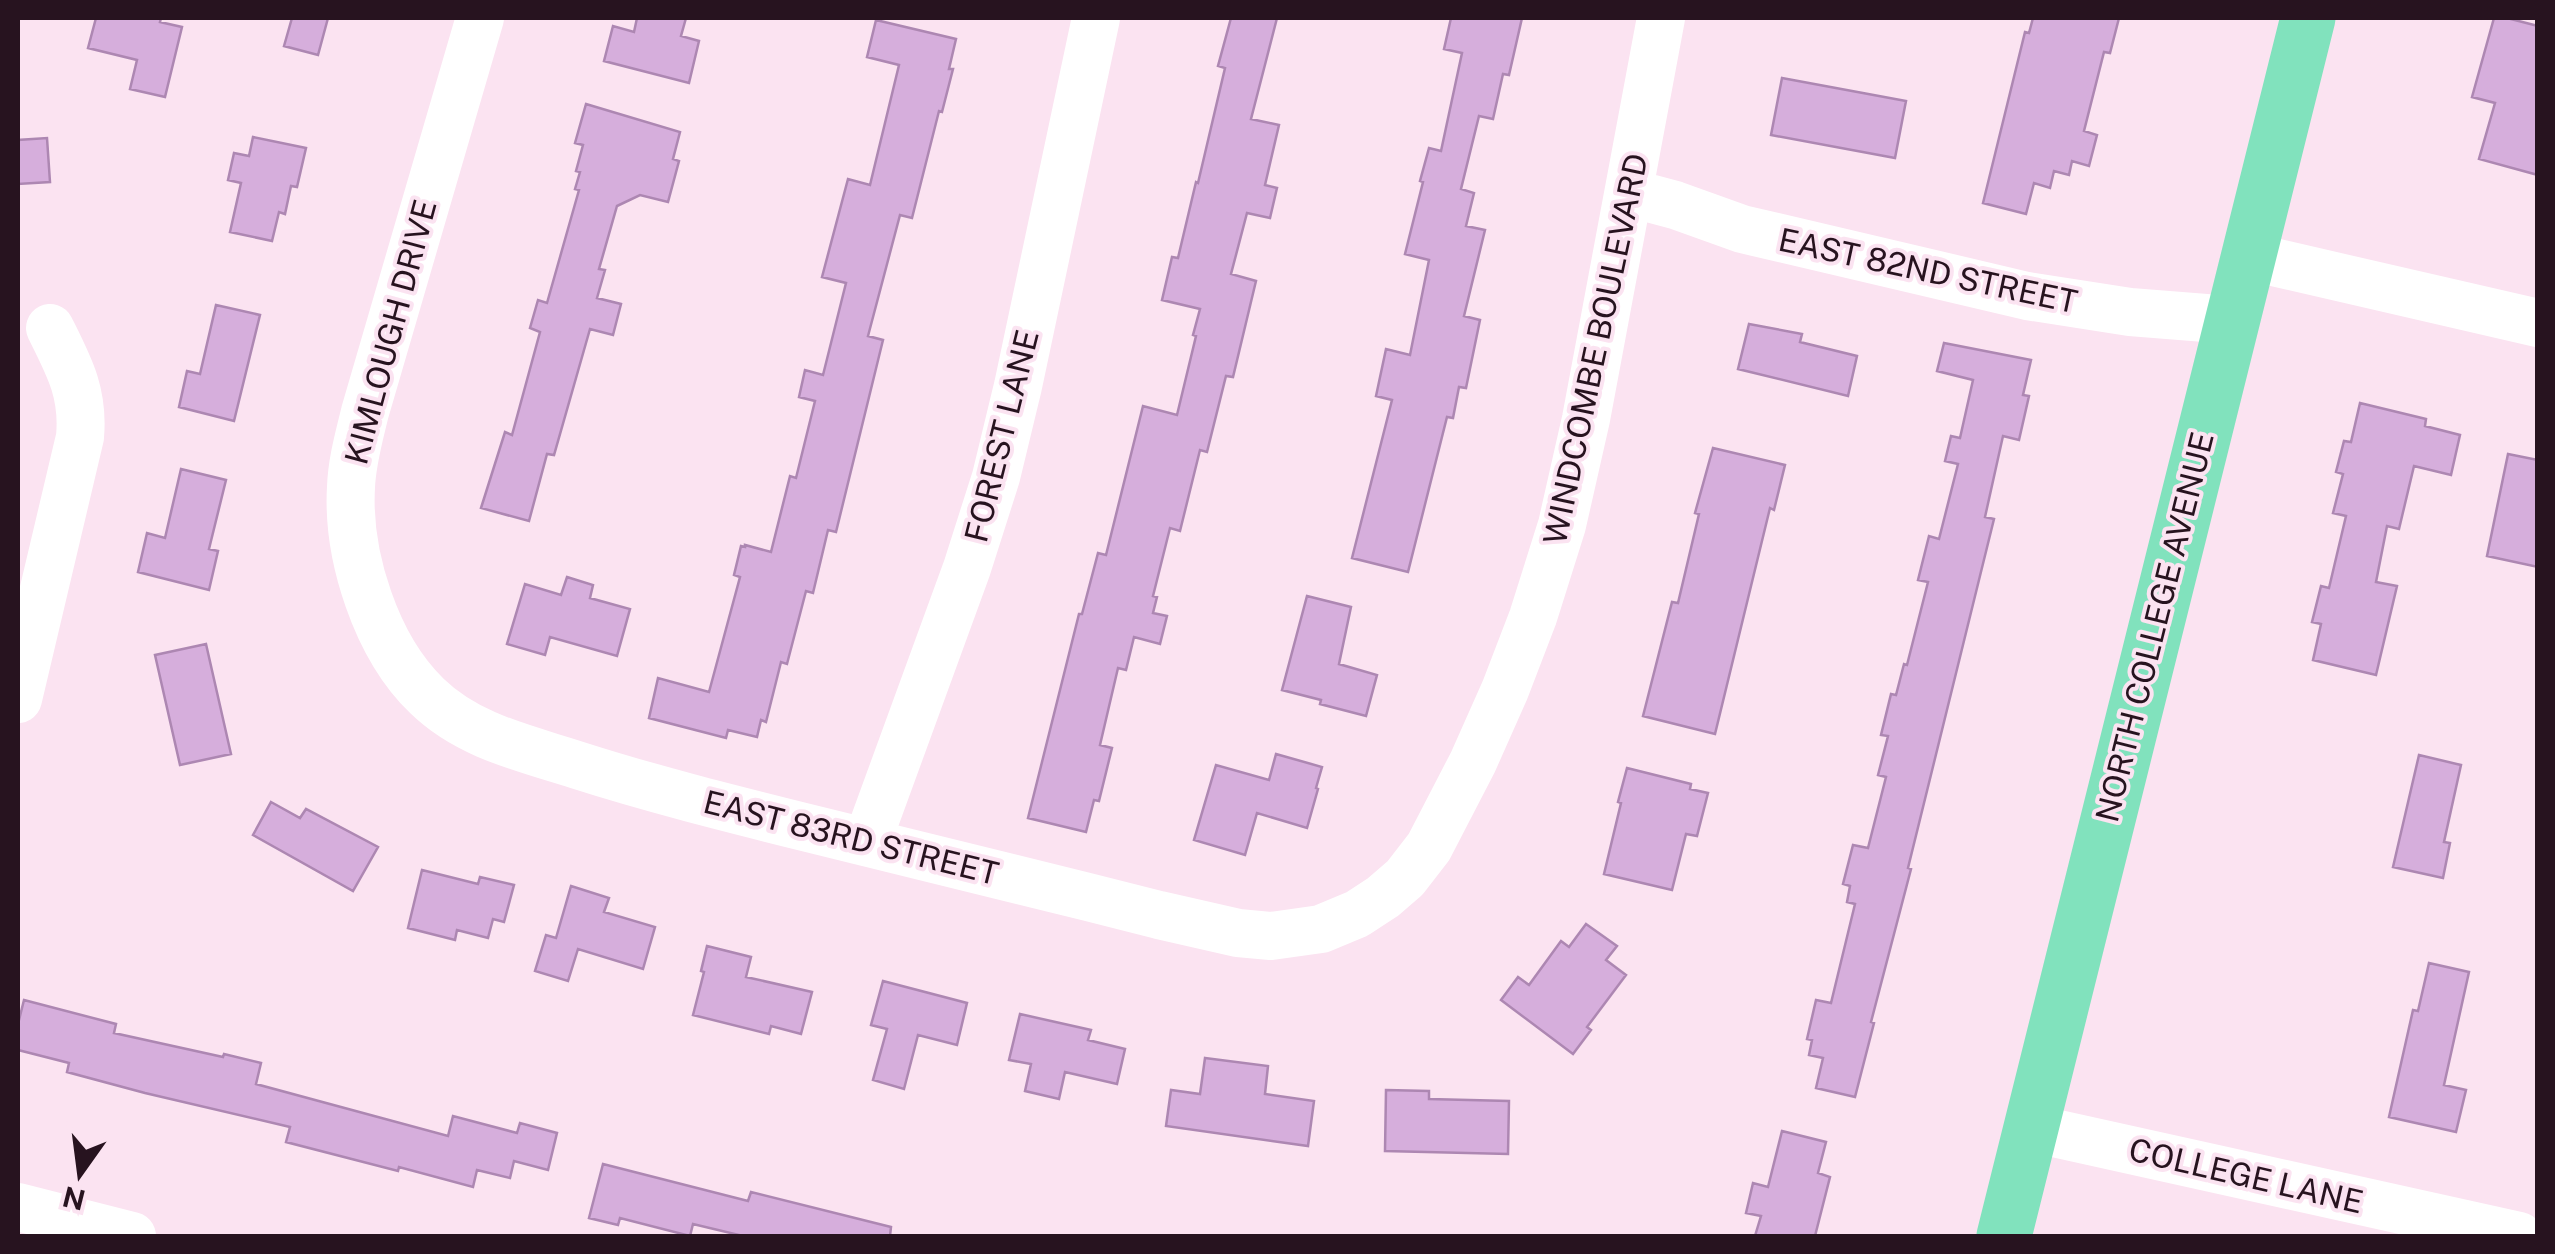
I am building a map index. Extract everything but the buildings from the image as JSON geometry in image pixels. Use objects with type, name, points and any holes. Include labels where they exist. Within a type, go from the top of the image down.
[{"type":"main road","name":"NORTH COLLEGE AVENUE","points":[[2004,1236],[2308,18]]},
{"type":"street","name":"KIMLOUGH DRIVE","points":[[391,648],[366,592],[354,544],[350,497],[353,466],[365,412],[480,18]]},
{"type":"street","name":"FOREST LANE","points":[[868,842],[996,477],[1096,18]]},
{"type":"street","name":"WINDCOMBE BOULEVARD","points":[[1348,917],[1364,911],[1394,888],[1424,854],[1473,762],[1517,659],[1548,571],[1573,481],[1661,18]]},
{"type":"street","name":"EAST 82ND STREET","points":[[1630,193],[1742,230],[2027,296],[2130,312],[2232,320]]},
{"type":"street","points":[[2248,256],[2538,322]]},
{"type":"street","points":[[18,698],[80,437],[75,379],[50,328]]},
{"type":"street","name":"EAST 83RD STREET","points":[[391,648],[423,692],[462,724],[502,742],[650,788],[1238,933],[1270,936],[1306,932],[1348,917]]},
{"type":"street","name":"COLLEGE LANE","points":[[2031,1128],[2519,1236]]},
{"type":"street","points":[[18,1207],[132,1236]]}]
